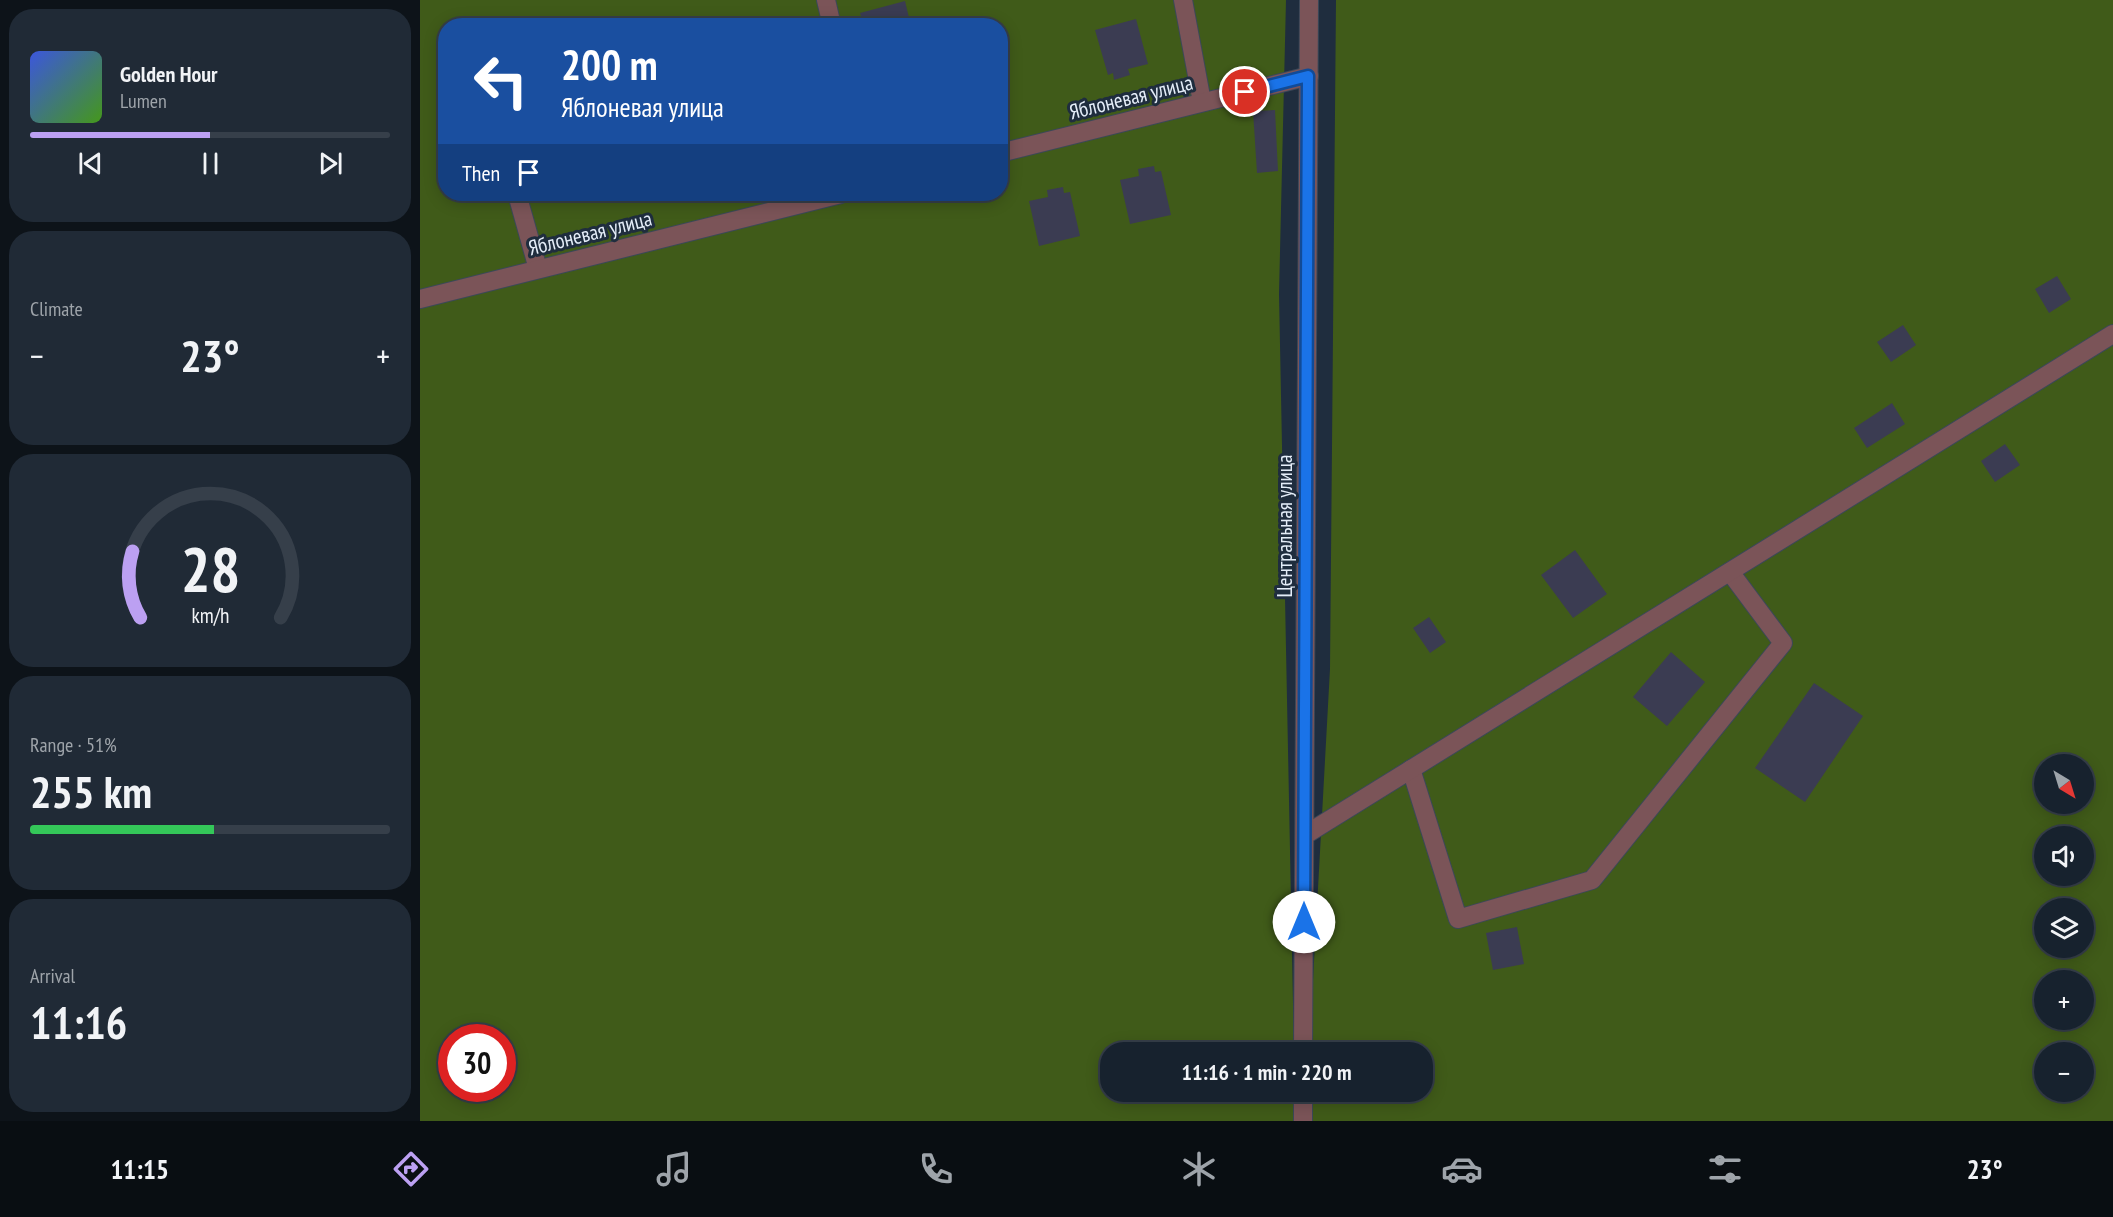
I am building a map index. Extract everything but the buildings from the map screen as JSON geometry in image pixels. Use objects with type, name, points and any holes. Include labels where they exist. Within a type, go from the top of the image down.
[{"type":"street","points":[[826,0],[830,18]]},
{"type":"street","points":[[1183,0],[1202,102]]},
{"type":"street","name":"Центральная улица","points":[[1304,1042],[1309,0]]},
{"type":"street","name":"Яблоневая улица","points":[[1008,151],[1308,76]]},
{"type":"street","points":[[519,201],[538,269]]},
{"type":"street","name":"Яблоневая улица","points":[[420,299],[813,201]]},
{"type":"street","points":[[1305,835],[2113,334]]},
{"type":"street","points":[[1411,769],[1458,919],[1592,880],[1783,643],[1730,572]]},
{"type":"street","points":[[1303,1102],[1303,1121]]},
{"type":"green space","points":[[420,0],[1286,0],[1279,294],[1294,1042],[1100,1042],[1100,1102],[1295,1102],[1295,1121],[420,1121]]},
{"type":"green space","points":[[1336,0],[2113,0],[2113,1121],[1307,1121],[1307,1102],[1433,1102],[1433,1042],[1310,1042],[1330,669]]},
{"type":"route","points":[[1245,92],[1308,76],[1304,922]]}]
